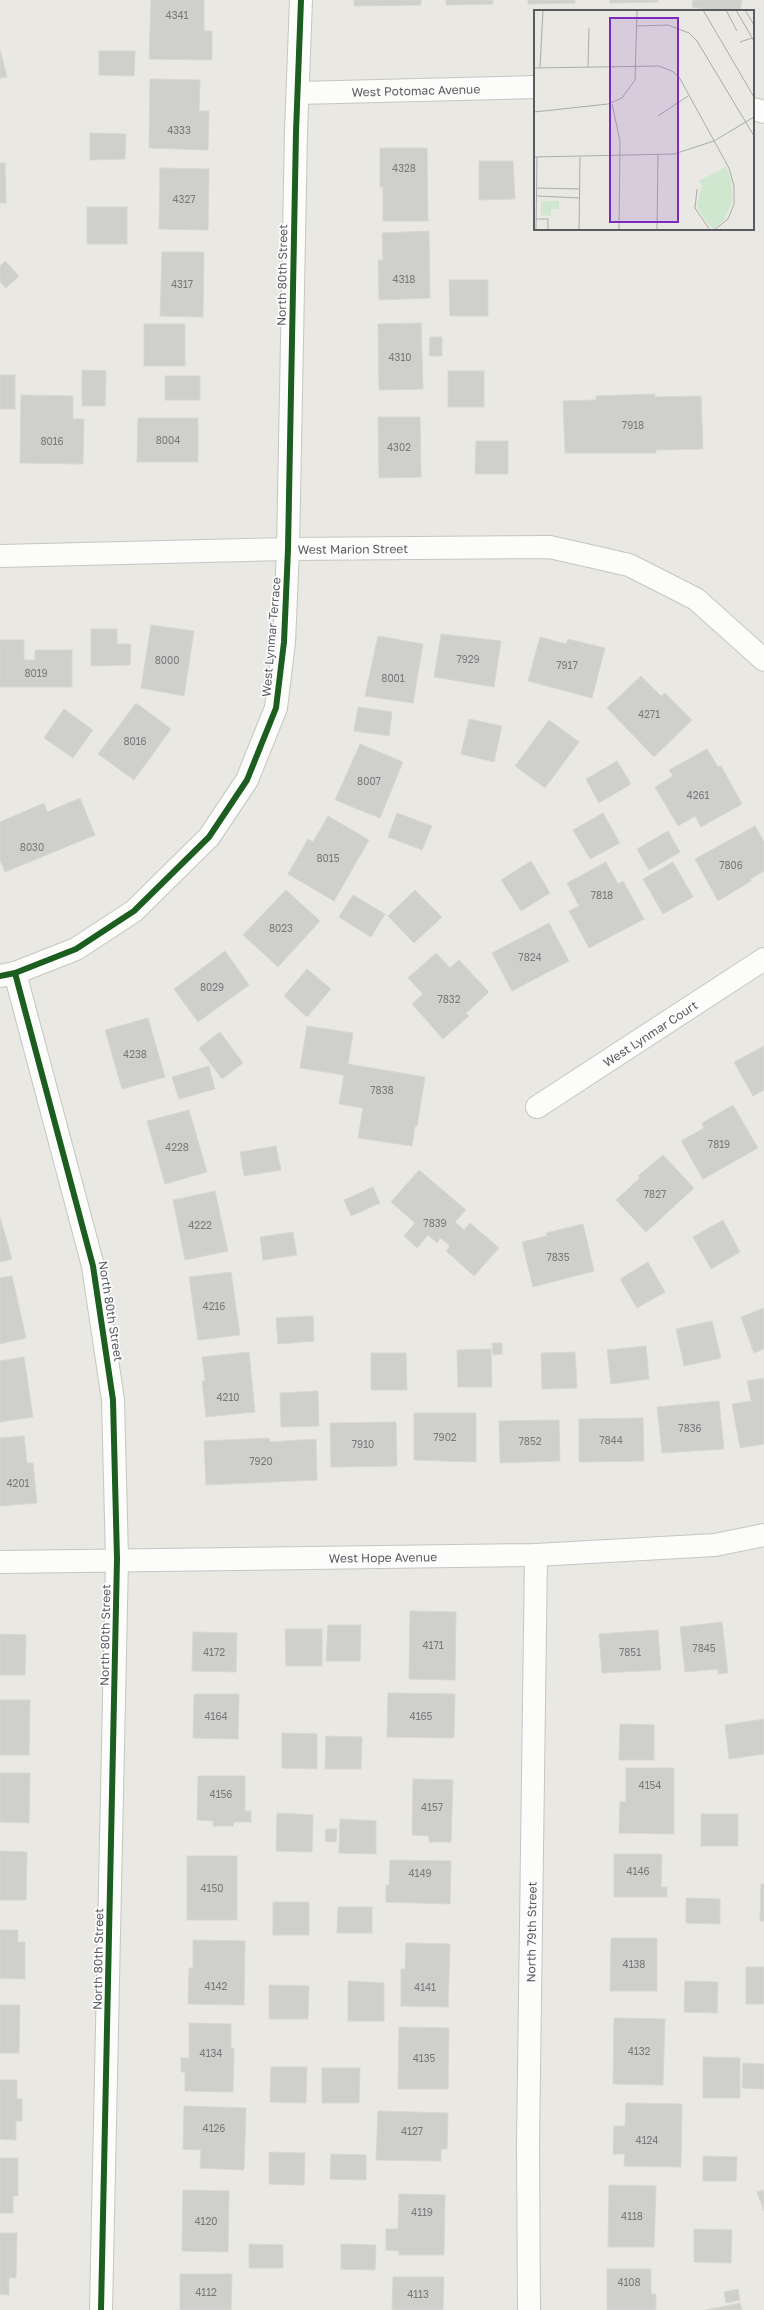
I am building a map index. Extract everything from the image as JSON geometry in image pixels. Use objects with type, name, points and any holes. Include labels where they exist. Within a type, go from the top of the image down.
[{"type":"street","name":"North 80th Street","points":[[288,550],[301,0]]},
{"type":"street","name":"West Potomac Avenue","points":[[298,93],[534,87]]},
{"type":"street","points":[[754,109],[764,112]]},
{"type":"street","name":"West Marion Street","points":[[0,556],[288,550],[550,547],[629,565],[696,599],[764,660]]},
{"type":"street","name":"West Lynmar Terrace","points":[[8,974],[76,949],[134,911],[208,837],[248,780],[276,708],[284,642],[288,550]]},
{"type":"street","name":"West Lynmar Court","points":[[537,1107],[764,960]]},
{"type":"street","name":"North 80th Street","points":[[8,974],[93,1266],[113,1400],[117,1559],[101,2310]]},
{"type":"street","name":"West Hope Avenue","points":[[0,1562],[117,1559],[536,1554],[715,1545],[764,1535]]},
{"type":"street","name":"North 79th Street","points":[[529,2310],[528,2145],[536,1554]]},
{"type":"building","points":[[151,0],[204,0],[204,31],[212,31],[212,60],[149,59]]},
{"type":"building","points":[[354,0],[421,0],[421,5],[354,6]]},
{"type":"building","points":[[446,0],[493,0],[493,4],[446,5]]},
{"type":"building","points":[[528,0],[575,0],[575,3],[528,4]]},
{"type":"building","points":[[610,0],[658,0],[658,2],[610,3]]},
{"type":"building","points":[[693,0],[742,0],[740,10],[710,10],[692,7]]},
{"type":"building","points":[[0,50],[7,77],[0,78]]},
{"type":"building","points":[[99,51],[135,51],[134,76],[99,75]]},
{"type":"building","points":[[150,79],[200,80],[199,111],[209,111],[208,150],[149,148]]},
{"type":"building","points":[[90,133],[126,134],[125,159],[90,160]]},
{"type":"building","points":[[380,148],[427,148],[428,221],[383,221],[383,187],[380,187]]},
{"type":"building","points":[[479,161],[513,161],[515,199],[479,200]]},
{"type":"building","points":[[0,163],[5,163],[6,203],[0,203]]},
{"type":"building","points":[[160,168],[209,169],[208,230],[159,229]]},
{"type":"building","points":[[87,207],[127,207],[127,244],[87,244]]},
{"type":"building","points":[[429,231],[430,298],[379,300],[378,260],[383,260],[382,233]]},
{"type":"building","points":[[162,252],[204,252],[203,317],[160,316]]},
{"type":"building","points":[[5,261],[19,276],[6,288],[0,282],[0,266]]},
{"type":"building","points":[[449,280],[488,280],[488,316],[450,316]]},
{"type":"building","points":[[421,323],[423,389],[379,390],[378,324]]},
{"type":"building","points":[[144,324],[185,324],[185,366],[144,366]]},
{"type":"building","points":[[430,337],[442,337],[442,356],[429,356]]},
{"type":"building","points":[[82,370],[106,371],[105,406],[82,406]]},
{"type":"building","points":[[448,371],[484,371],[484,407],[448,407]]},
{"type":"building","points":[[0,375],[15,375],[15,409],[0,409]]},
{"type":"building","points":[[165,376],[200,376],[200,400],[165,400]]},
{"type":"building","points":[[655,394],[655,397],[701,396],[703,449],[656,450],[656,453],[565,453],[563,401],[596,400],[596,396]]},
{"type":"building","points":[[21,395],[73,396],[73,419],[84,419],[83,464],[20,463]]},
{"type":"building","points":[[378,417],[420,417],[421,477],[379,478]]},
{"type":"building","points":[[138,418],[198,418],[198,462],[137,462]]},
{"type":"building","points":[[476,441],[508,441],[508,474],[475,474]]},
{"type":"building","points":[[151,625],[194,631],[184,696],[141,688]]},
{"type":"building","points":[[91,629],[117,629],[117,644],[131,644],[130,665],[91,666]]},
{"type":"building","points":[[441,634],[501,641],[494,687],[434,677]]},
{"type":"building","points":[[378,636],[423,644],[413,703],[365,696]]},
{"type":"building","points":[[540,637],[566,644],[568,639],[605,648],[592,698],[528,681]]},
{"type":"building","points":[[0,640],[24,640],[24,660],[35,660],[35,650],[72,650],[72,687],[0,687]]},
{"type":"building","points":[[641,676],[661,696],[665,693],[692,720],[654,757],[607,708]]},
{"type":"building","points":[[136,703],[171,729],[134,780],[98,754]]},
{"type":"building","points":[[358,707],[392,712],[389,736],[354,731]]},
{"type":"building","points":[[64,709],[93,730],[73,758],[44,738]]},
{"type":"building","points":[[469,719],[502,726],[494,762],[461,754]]},
{"type":"building","points":[[549,720],[579,742],[545,788],[515,766]]},
{"type":"building","points":[[360,744],[403,762],[380,818],[335,800]]},
{"type":"building","points":[[707,749],[718,767],[721,766],[742,804],[701,827],[695,816],[678,826],[655,787],[673,776],[669,770]]},
{"type":"building","points":[[617,761],[631,784],[599,803],[586,779]]},
{"type":"building","points":[[80,798],[95,835],[5,872],[0,860],[0,822],[44,803],[47,812]]},
{"type":"building","points":[[397,813],[432,826],[422,850],[388,837]]},
{"type":"building","points":[[603,813],[620,843],[590,859],[573,830]]},
{"type":"building","points":[[328,816],[369,840],[334,901],[288,874],[308,839],[313,842]]},
{"type":"building","points":[[755,826],[764,842],[764,871],[750,879],[751,881],[718,901],[695,859]]},
{"type":"building","points":[[668,831],[680,852],[649,870],[637,849]]},
{"type":"building","points":[[531,861],[550,893],[521,911],[501,880]]},
{"type":"building","points":[[606,862],[618,884],[623,881],[644,919],[589,948],[569,911],[579,906],[567,883]]},
{"type":"building","points":[[673,862],[693,897],[663,914],[643,879]]},
{"type":"building","points":[[286,890],[320,921],[278,967],[243,935]]},
{"type":"building","points":[[415,890],[442,917],[414,943],[388,916]]},
{"type":"building","points":[[353,895],[385,914],[371,937],[339,917]]},
{"type":"building","points":[[549,923],[569,961],[512,991],[492,953]]},
{"type":"building","points":[[225,951],[249,985],[198,1022],[174,989]]},
{"type":"building","points":[[436,953],[450,968],[459,960],[489,992],[466,1013],[469,1016],[443,1039],[412,1004],[423,994],[408,978]]},
{"type":"building","points":[[307,969],[331,989],[307,1017],[284,996]]},
{"type":"building","points":[[148,1018],[165,1077],[122,1089],[105,1030]]},
{"type":"building","points":[[307,1026],[353,1033],[348,1064],[425,1077],[417,1126],[415,1126],[412,1146],[358,1138],[363,1108],[339,1104],[344,1075],[300,1068]]},
{"type":"building","points":[[220,1032],[243,1063],[222,1079],[199,1048]]},
{"type":"building","points":[[764,1046],[764,1090],[753,1096],[734,1062]]},
{"type":"building","points":[[209,1066],[215,1089],[179,1099],[172,1077]]},
{"type":"building","points":[[733,1105],[758,1148],[703,1179],[681,1141],[704,1128],[702,1123]]},
{"type":"building","points":[[189,1110],[207,1172],[165,1184],[147,1121]]},
{"type":"building","points":[[276,1146],[281,1170],[244,1176],[240,1152]]},
{"type":"building","points":[[663,1155],[694,1188],[646,1232],[616,1200],[640,1178],[638,1176]]},
{"type":"building","points":[[419,1170],[466,1210],[455,1222],[464,1230],[470,1223],[499,1248],[474,1276],[446,1251],[450,1246],[441,1238],[437,1243],[428,1235],[417,1248],[404,1236],[415,1223],[391,1202]]},
{"type":"building","points":[[373,1187],[380,1203],[351,1216],[344,1200]]},
{"type":"building","points":[[215,1191],[228,1251],[185,1260],[173,1200]]},
{"type":"building","points":[[0,1217],[12,1259],[0,1262]]},
{"type":"building","points":[[723,1220],[740,1252],[711,1269],[693,1237]]},
{"type":"building","points":[[583,1224],[594,1271],[533,1287],[522,1242],[547,1236],[546,1233]]},
{"type":"building","points":[[293,1232],[297,1255],[263,1260],[260,1237]]},
{"type":"building","points":[[648,1262],[665,1292],[637,1308],[620,1279]]},
{"type":"building","points":[[231,1272],[240,1335],[198,1340],[189,1277]]},
{"type":"building","points":[[12,1276],[26,1338],[0,1344],[0,1278]]},
{"type":"building","points":[[764,1308],[764,1349],[754,1353],[741,1317]]},
{"type":"building","points":[[313,1316],[314,1341],[278,1344],[276,1318]]},
{"type":"building","points":[[712,1321],[721,1358],[684,1366],[676,1329]]},
{"type":"building","points":[[492,1343],[502,1343],[502,1354],[493,1355]]},
{"type":"building","points":[[646,1346],[649,1379],[611,1384],[607,1350]]},
{"type":"building","points":[[491,1349],[492,1387],[458,1387],[457,1350]]},
{"type":"building","points":[[249,1352],[255,1412],[206,1417],[202,1381],[205,1381],[202,1357]]},
{"type":"building","points":[[575,1352],[577,1388],[542,1389],[541,1353]]},
{"type":"building","points":[[371,1353],[406,1353],[407,1390],[371,1390]]},
{"type":"building","points":[[24,1357],[33,1417],[0,1422],[0,1361]]},
{"type":"building","points":[[764,1378],[764,1444],[740,1448],[732,1404],[751,1401],[747,1381]]},
{"type":"building","points":[[318,1391],[319,1426],[281,1427],[280,1393]]},
{"type":"building","points":[[719,1401],[724,1449],[662,1453],[657,1407]]},
{"type":"building","points":[[414,1413],[476,1413],[476,1462],[414,1460]]},
{"type":"building","points":[[643,1418],[644,1461],[579,1462],[579,1419]]},
{"type":"building","points":[[559,1420],[560,1461],[500,1463],[499,1421]]},
{"type":"building","points":[[396,1422],[397,1466],[331,1467],[330,1423]]},
{"type":"building","points":[[24,1436],[27,1463],[33,1463],[37,1503],[0,1506],[0,1438]]},
{"type":"building","points":[[269,1438],[270,1442],[316,1439],[317,1480],[206,1485],[204,1441]]},
{"type":"building","points":[[410,1611],[456,1612],[455,1680],[409,1679]]},
{"type":"building","points":[[722,1622],[728,1673],[718,1674],[718,1669],[685,1672],[680,1627]]},
{"type":"building","points":[[328,1625],[361,1625],[360,1661],[326,1661]]},
{"type":"building","points":[[285,1629],[322,1629],[322,1666],[286,1666]]},
{"type":"building","points":[[658,1630],[661,1670],[602,1673],[599,1634]]},
{"type":"building","points":[[193,1632],[237,1633],[236,1672],[192,1671]]},
{"type":"building","points":[[0,1634],[26,1635],[25,1675],[0,1675]]},
{"type":"building","points":[[388,1693],[455,1694],[454,1738],[387,1737]]},
{"type":"building","points":[[194,1694],[239,1694],[238,1739],[193,1738]]},
{"type":"building","points":[[0,1700],[30,1700],[29,1755],[0,1755]]},
{"type":"building","points":[[764,1719],[764,1754],[729,1759],[725,1725]]},
{"type":"building","points":[[620,1724],[654,1725],[654,1760],[619,1760]]},
{"type":"building","points":[[282,1733],[317,1734],[317,1769],[282,1768]]},
{"type":"building","points":[[326,1736],[362,1737],[361,1769],[325,1769]]},
{"type":"building","points":[[626,1768],[674,1768],[674,1834],[619,1833],[620,1802],[626,1802]]},
{"type":"building","points":[[0,1773],[30,1773],[29,1823],[0,1822]]},
{"type":"building","points":[[198,1776],[245,1776],[245,1811],[251,1811],[251,1822],[234,1822],[233,1826],[213,1826],[213,1821],[197,1820]]},
{"type":"building","points":[[413,1779],[453,1780],[451,1842],[429,1842],[429,1836],[412,1835]]},
{"type":"building","points":[[277,1813],[313,1815],[312,1852],[276,1851]]},
{"type":"building","points":[[701,1814],[738,1814],[738,1846],[701,1846]]},
{"type":"building","points":[[340,1819],[376,1821],[376,1854],[339,1853]]},
{"type":"building","points":[[326,1829],[337,1829],[336,1842],[325,1841]]},
{"type":"building","points":[[0,1851],[27,1852],[26,1900],[0,1900]]},
{"type":"building","points":[[614,1854],[662,1854],[661,1887],[667,1887],[667,1897],[614,1897]]},
{"type":"building","points":[[187,1856],[237,1856],[237,1920],[187,1920]]},
{"type":"building","points":[[390,1860],[451,1861],[450,1904],[386,1902],[386,1885],[389,1885]]},
{"type":"building","points":[[761,1884],[764,1884],[764,1921],[760,1921]]},
{"type":"building","points":[[686,1898],[720,1899],[720,1924],[686,1923]]},
{"type":"building","points":[[273,1902],[309,1902],[309,1935],[273,1935]]},
{"type":"building","points":[[338,1907],[372,1907],[372,1933],[337,1933]]},
{"type":"building","points":[[0,1930],[18,1930],[18,1942],[25,1942],[25,1979],[0,1978]]},
{"type":"building","points":[[611,1938],[657,1938],[657,1991],[610,1991]]},
{"type":"building","points":[[193,1940],[245,1941],[244,2005],[188,2004],[189,1968],[193,1968]]},
{"type":"building","points":[[406,1943],[450,1944],[448,2007],[401,2006],[401,1969],[405,1969]]},
{"type":"building","points":[[746,1967],[764,1967],[764,2004],[746,2004]]},
{"type":"building","points":[[348,1981],[384,1983],[384,2021],[348,2021]]},
{"type":"building","points":[[685,1981],[718,1982],[717,2013],[684,2012]]},
{"type":"building","points":[[269,1985],[309,1986],[308,2019],[269,2019]]},
{"type":"building","points":[[0,2005],[20,2005],[19,2053],[0,2053]]},
{"type":"building","points":[[614,2018],[665,2019],[663,2085],[613,2084]]},
{"type":"building","points":[[189,2023],[231,2024],[231,2048],[234,2048],[233,2092],[185,2091],[185,2072],[181,2072],[181,2058],[189,2058]]},
{"type":"building","points":[[399,2027],[449,2028],[448,2089],[398,2089]]},
{"type":"building","points":[[703,2057],[740,2058],[740,2098],[703,2098]]},
{"type":"building","points":[[743,2063],[764,2064],[764,2089],[742,2088]]},
{"type":"building","points":[[271,2067],[307,2067],[306,2103],[270,2102]]},
{"type":"building","points":[[322,2068],[360,2068],[359,2103],[322,2103]]},
{"type":"building","points":[[0,2080],[17,2080],[17,2099],[22,2099],[22,2121],[16,2121],[16,2140],[0,2139]]},
{"type":"building","points":[[626,2103],[682,2104],[681,2167],[624,2166],[625,2154],[613,2154],[614,2126],[625,2126]]},
{"type":"building","points":[[184,2106],[246,2108],[244,2170],[200,2168],[201,2150],[183,2149]]},
{"type":"building","points":[[378,2111],[448,2113],[447,2149],[441,2149],[441,2161],[376,2160]]},
{"type":"building","points":[[269,2152],[305,2153],[304,2185],[269,2184]]},
{"type":"building","points":[[331,2154],[366,2155],[366,2180],[330,2179]]},
{"type":"building","points":[[703,2156],[737,2157],[736,2181],[703,2181]]},
{"type":"building","points":[[0,2158],[18,2158],[18,2196],[13,2196],[13,2213],[0,2213]]},
{"type":"building","points":[[609,2185],[656,2186],[654,2247],[608,2247]]},
{"type":"building","points":[[183,2190],[229,2191],[228,2252],[182,2251]]},
{"type":"building","points":[[764,2190],[764,2211],[757,2192]]},
{"type":"building","points":[[399,2194],[445,2195],[444,2255],[399,2255],[399,2251],[386,2250],[386,2229],[398,2229]]},
{"type":"building","points":[[694,2229],[732,2230],[731,2263],[694,2262]]},
{"type":"building","points":[[0,2233],[17,2233],[16,2278],[9,2278],[9,2295],[0,2294]]},
{"type":"building","points":[[249,2244],[283,2245],[283,2268],[249,2268]]},
{"type":"building","points":[[341,2244],[376,2245],[375,2270],[341,2269]]},
{"type":"building","points":[[607,2269],[651,2269],[651,2294],[656,2294],[656,2310],[607,2310]]},
{"type":"building","points":[[180,2274],[232,2274],[231,2310],[180,2310]]},
{"type":"building","points":[[393,2277],[444,2277],[443,2310],[392,2310]]},
{"type":"building","points":[[738,2289],[740,2300],[726,2303],[724,2292]]},
{"type":"building","points":[[740,2303],[742,2310],[706,2310]]},
{"type":"cycle path","points":[[0,976],[15,973],[76,949],[134,911],[209,837],[247,780],[276,708],[284,642],[288,549],[296,132],[301,0]]},
{"type":"cycle path","points":[[15,973],[93,1266],[113,1400],[117,1559],[101,2310]]}]
